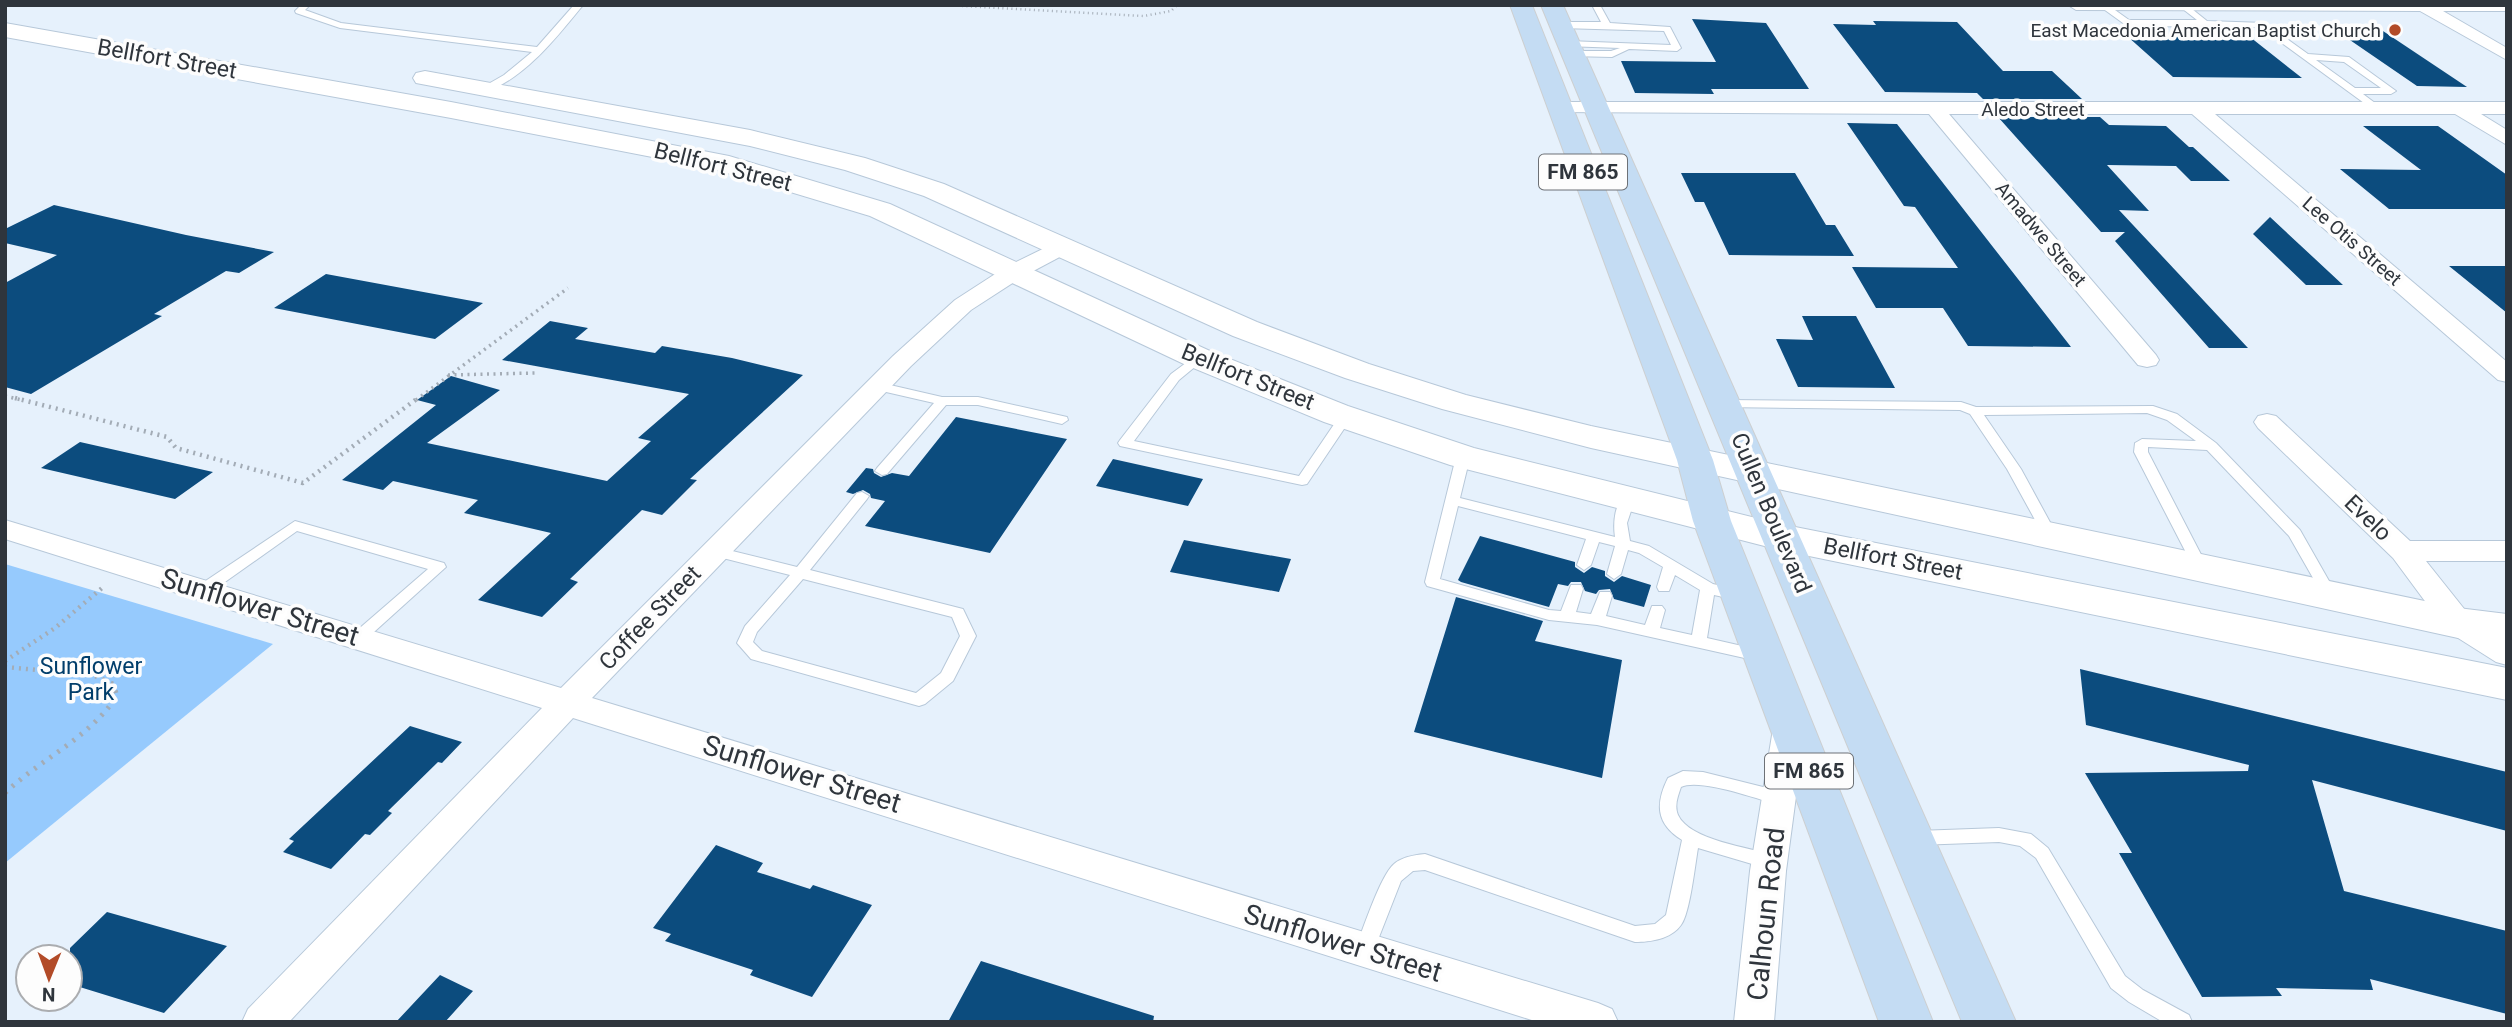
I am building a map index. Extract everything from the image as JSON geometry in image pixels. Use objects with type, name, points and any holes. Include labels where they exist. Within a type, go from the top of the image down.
[{"type":"main road","name":"FM 865","points":[[1521,5],[1695,460],[1712,521],[1725,592],[1767,657],[1906,1022]]},
{"type":"main road","name":"Bellfort Street","points":[[5,8],[35,11],[451,110],[719,163],[880,210],[1198,358],[1346,417],[1463,457],[1780,537],[2507,684]]},
{"type":"main road","points":[[5,23],[35,11]]},
{"type":"main road","name":"Bellfort Street","points":[[5,30],[212,53]]},
{"type":"main road","name":"Cullen Boulevard","points":[[1563,32],[1989,1022]]},
{"type":"main road","points":[[212,53],[243,52]]},
{"type":"main road","name":"Bellfort Street","points":[[336,62],[750,138],[855,164],[934,190],[1245,328],[1357,371],[1454,402],[1755,473],[2458,623],[2507,629]]},
{"type":"main road","points":[[451,110],[485,89]]},
{"type":"main road","points":[[719,163],[750,138]]},
{"type":"main road","points":[[1198,358],[1245,328]]},
{"type":"street","points":[[2076,5],[2507,6]]},
{"type":"street","points":[[2423,6],[2507,55]]},
{"type":"street","name":"Aledo Street","points":[[1559,108],[2507,108]]},
{"type":"street","name":"Lee Otis Street","points":[[2197,108],[2507,375]]},
{"type":"street","name":"Amadwe Street","points":[[1935,109],[2147,360]]},
{"type":"street","points":[[2461,109],[2507,139]]},
{"type":"street","name":"Coffee Street","points":[[262,1022],[569,701],[877,386],[962,305],[1014,272],[1063,246]]},
{"type":"street","name":"Evelo","points":[[2267,422],[2403,551],[2458,623]]},
{"type":"street","name":"Sunflower Street","points":[[5,529],[569,701],[1598,1022]]},
{"type":"street","points":[[2403,551],[2507,551]]},
{"type":"street","points":[[2458,623],[2507,654]]},
{"type":"street","name":"Calhoun Road","points":[[1754,1022],[1769,861],[1790,723]]},
{"type":"lane","points":[[306,5],[299,11],[340,25],[538,50]]},
{"type":"lane","points":[[485,89],[507,77],[538,50],[579,5]]},
{"type":"lane","points":[[1596,5],[1607,24]]},
{"type":"lane","points":[[2102,5],[2127,23],[2262,25],[2378,108]]},
{"type":"lane","points":[[2183,6],[2205,23]]},
{"type":"lane","points":[[1607,24],[1667,29],[1676,48],[1627,48],[1612,54],[1563,32],[1607,24]]},
{"type":"lane","points":[[2307,57],[2346,59],[2391,91],[2354,91]]},
{"type":"lane","points":[[1198,358],[1175,377],[1125,443],[1302,481],[1346,417]]},
{"type":"lane","points":[[877,386],[942,401],[978,401],[1062,420]]},
{"type":"lane","points":[[882,471],[942,401]]},
{"type":"lane","points":[[1725,404],[1962,407],[1975,411],[2148,409],[2172,417],[2211,446],[2295,533],[2331,596]]},
{"type":"lane","points":[[1975,411],[2014,469],[2051,536]]},
{"type":"lane","points":[[2202,568],[2141,452],[2143,443],[2211,446]]},
{"type":"lane","points":[[1463,457],[1432,582],[1566,618],[1597,620],[1767,657]]},
{"type":"lane","points":[[716,552],[800,573],[958,613],[968,636],[947,677],[919,699],[757,655],[745,643],[750,630],[800,573],[862,496]]},
{"type":"lane","points":[[1614,574],[1623,544],[1620,523],[1628,499]]},
{"type":"lane","points":[[1452,500],[1644,549],[1671,566],[1725,592],[1699,642]]},
{"type":"lane","points":[[203,590],[295,526],[439,567],[359,637]]},
{"type":"lane","points":[[1584,565],[1594,536]]},
{"type":"lane","points":[[1664,587],[1671,566]]},
{"type":"lane","points":[[1566,618],[1576,589]]},
{"type":"lane","points":[[1597,620],[1605,596]]},
{"type":"lane","points":[[1651,632],[1657,610]]},
{"type":"lane","points":[[1769,861],[1691,838],[1677,829],[1667,813],[1670,790],[1674,783],[1683,778],[1715,781],[1779,798]]},
{"type":"lane","points":[[1910,838],[1999,835],[2025,839],[2042,853],[2118,982],[2136,996],[2182,1022]]},
{"type":"lane","points":[[1366,950],[1400,868],[1425,862],[1635,934],[1656,933],[1675,919],[1691,838]]},
{"type":"path","points":[[944,5],[1144,16],[1171,11],[1177,5]]},
{"type":"path","points":[[5,396],[167,438],[176,448],[303,483],[568,288]]},
{"type":"path","points":[[448,375],[535,373]]},
{"type":"path","points":[[5,661],[55,628],[127,566]]},
{"type":"path","points":[[5,667],[93,675],[113,684],[117,696],[107,714],[85,736],[5,793]]},
{"type":"green space","name":"Sunflower Park","points":[[5,564],[273,644],[5,863]]},
{"type":"building","points":[[1692,19],[1766,23],[1809,89],[1711,89],[1714,94],[1635,93],[1621,61],[1716,62]]},
{"type":"building","points":[[1873,21],[1957,22],[2003,71],[2052,71],[2082,99],[1983,99],[1977,93],[1885,92],[1833,24],[1876,25]]},
{"type":"building","points":[[2328,25],[2374,25],[2467,87],[2417,86]]},
{"type":"building","points":[[2127,36],[2250,37],[2302,78],[2173,77]]},
{"type":"building","points":[[1998,117],[2100,117],[2109,125],[2166,126],[2230,181],[2191,181],[2176,166],[2107,165],[2149,211],[2119,210],[2248,348],[2209,348],[2115,241],[2125,232],[2101,232]]},
{"type":"building","points":[[1847,123],[1897,124],[2071,347],[1968,346],[1943,308],[1876,308],[1852,267],[1958,268],[1915,207],[1904,206]]},
{"type":"building","points":[[2363,126],[2438,126],[2507,175],[2507,209],[2389,209],[2340,169],[2421,170]]},
{"type":"building","points":[[1681,173],[1795,173],[1826,225],[1835,225],[1854,256],[1729,255],[1704,202],[1695,202]]},
{"type":"building","points":[[54,205],[274,252],[239,273],[226,271],[154,314],[162,316],[31,394],[5,387],[5,283],[57,255],[5,243],[5,229]]},
{"type":"building","points":[[2270,217],[2343,285],[2306,285],[2253,234]]},
{"type":"building","points":[[2449,266],[2507,266],[2507,313]]},
{"type":"building","points":[[326,274],[483,303],[435,339],[274,308]]},
{"type":"building","points":[[1802,316],[1856,316],[1895,388],[1798,387],[1776,339],[1813,340]]},
{"type":"building","points":[[550,321],[588,328],[575,339],[655,353],[662,346],[732,358],[803,375],[690,479],[697,480],[662,515],[642,510],[570,579],[578,582],[542,617],[478,600],[551,533],[464,513],[478,500],[393,481],[383,490],[342,480],[436,405],[417,400],[451,376],[500,390],[427,443],[607,481],[651,441],[638,438],[689,394],[502,360]]},
{"type":"building","points":[[956,417],[1067,439],[990,553],[865,526],[885,501],[871,498],[870,494],[863,490],[853,494],[846,492],[866,468],[873,469],[874,473],[881,477],[892,473],[909,476]]},
{"type":"building","points":[[80,442],[213,472],[175,499],[41,468]]},
{"type":"building","points":[[1113,459],[1203,479],[1188,506],[1096,486]]},
{"type":"building","points":[[1480,536],[1575,562],[1575,567],[1584,573],[1592,567],[1605,571],[1605,576],[1614,582],[1622,576],[1651,585],[1644,607],[1614,599],[1610,589],[1599,590],[1596,594],[1585,591],[1581,582],[1571,582],[1568,586],[1558,584],[1549,607],[1461,582],[1458,580]]},
{"type":"building","points":[[1184,540],[1291,559],[1279,592],[1170,572]]},
{"type":"building","points":[[1456,597],[1543,621],[1535,641],[1622,660],[1602,778],[1414,732]]},
{"type":"building","points":[[2080,669],[2507,772],[2507,831],[2312,780],[2344,891],[2507,931],[2507,1014],[2370,979],[2373,990],[2276,988],[2282,996],[2202,997],[2119,853],[2132,853],[2085,773],[2248,771],[2249,765],[2086,725]]},
{"type":"building","points":[[410,726],[462,742],[388,811],[392,813],[370,835],[365,834],[331,869],[283,852],[294,841],[289,839]]},
{"type":"building","points":[[716,845],[763,863],[757,872],[810,889],[813,885],[872,905],[812,997],[750,975],[753,970],[665,941],[671,934],[653,928]]},
{"type":"building","points":[[107,912],[227,946],[164,1013],[84,988],[84,943],[75,943]]},
{"type":"building","points":[[981,961],[1154,1016],[1153,1022],[948,1022]]},
{"type":"building","points":[[440,975],[473,991],[445,1022],[396,1022]]},
{"type":"place","name":"East Macedonia American Baptist Church","points":[[2395,30]]}]
